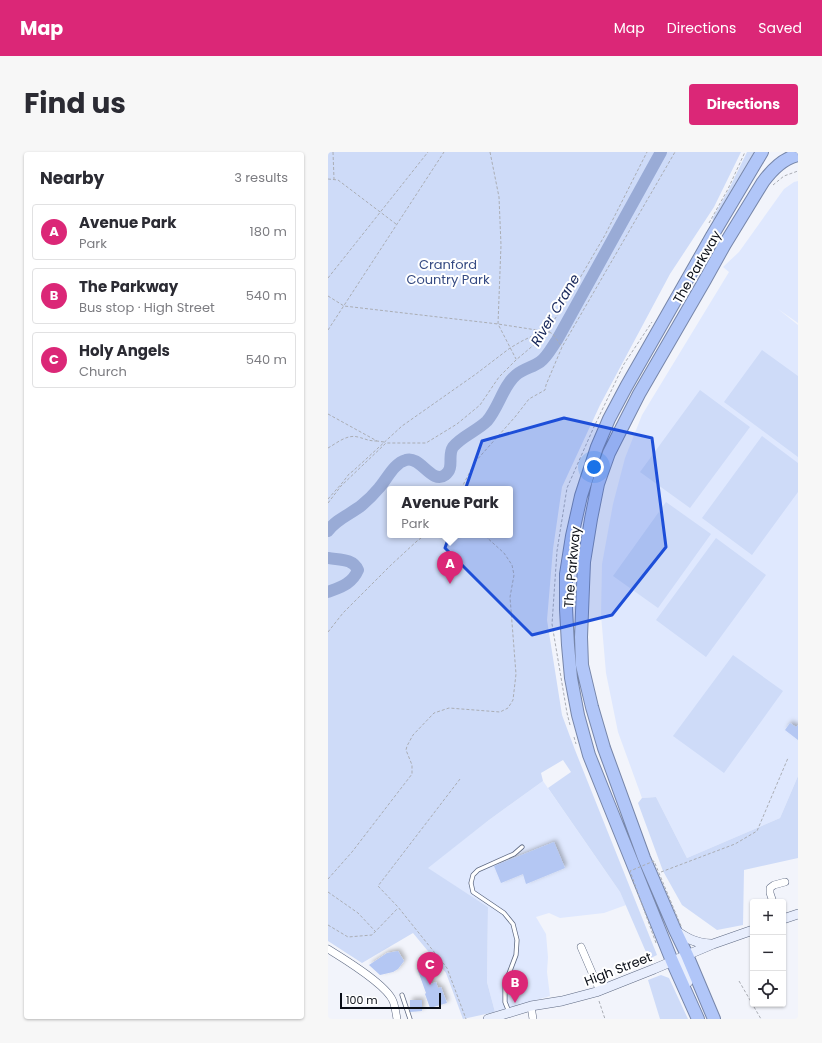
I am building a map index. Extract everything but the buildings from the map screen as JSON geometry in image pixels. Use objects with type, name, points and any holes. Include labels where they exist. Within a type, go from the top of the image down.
[{"type":"highway","name":"The Parkway","points":[[714,1019],[679,958],[609,806],[589,755],[578,715],[571,678],[566,609],[566,574],[572,536],[581,496],[596,447],[609,419],[712,236],[762,152]]},
{"type":"highway","name":"The Parkway","points":[[697,1018],[679,958],[678,928],[644,858],[604,748],[592,707],[582,665],[581,637],[584,562],[598,484],[609,454],[638,394],[694,300],[725,244],[763,182],[778,166],[798,155]]},
{"type":"street","points":[[772,899],[770,888],[774,885],[785,882]]},
{"type":"street","points":[[786,918],[797,916]]},
{"type":"street","points":[[678,928],[682,936],[694,942],[713,944]]},
{"type":"street","name":"High Street","points":[[488,1019],[531,1006],[562,1001],[598,992],[713,944],[750,931]]},
{"type":"street","points":[[582,947],[598,992]]},
{"type":"street","points":[[328,949],[365,973],[384,988],[393,1000],[397,1019]]},
{"type":"street","points":[[531,1006],[533,1019]]},
{"type":"lane","points":[[509,1012],[505,1002],[505,984],[516,955],[517,940],[513,924],[504,913],[473,892],[471,883],[473,875],[478,870],[514,854],[522,847]]},
{"type":"lane","points":[[402,995],[410,1019]]},
{"type":"path","points":[[333,152],[334,180]]},
{"type":"path","points":[[328,278],[428,152]]},
{"type":"path","points":[[328,330],[444,152]]},
{"type":"path","points":[[490,152],[499,197],[502,246],[498,324],[516,360]]},
{"type":"path","points":[[328,448],[346,437],[351,436],[356,436],[370,441],[426,443],[457,424],[480,405],[499,377],[548,332],[550,326],[567,301],[605,235],[647,152]]},
{"type":"path","points":[[463,486],[475,462],[515,418],[529,399],[545,390],[562,347],[675,152]]},
{"type":"path","points":[[328,179],[338,180],[397,224]]},
{"type":"path","points":[[328,296],[344,306],[498,324],[548,332],[553,334],[562,347]]},
{"type":"path","points":[[570,725],[566,713],[552,624],[557,551],[567,488],[624,364],[652,321]]},
{"type":"path","points":[[328,499],[349,474],[402,426],[510,348],[543,331]]},
{"type":"path","points":[[328,414],[377,441]]},
{"type":"path","points":[[328,503],[341,486],[385,442]]},
{"type":"path","points":[[328,632],[348,608],[420,538]]},
{"type":"path","points":[[328,879],[352,852],[412,774],[412,765],[406,750],[407,746],[413,736],[434,713],[450,708],[500,712],[508,708],[513,700],[516,674],[510,598],[514,575],[512,565],[504,553],[487,538]]},
{"type":"path","points":[[574,737],[578,750]]},
{"type":"path","points":[[659,873],[735,844],[757,831],[788,758]]},
{"type":"path","points":[[460,779],[378,886],[398,907],[447,968],[466,1019]]},
{"type":"path","points":[[642,912],[654,942],[656,943],[630,871],[654,861],[678,928]]},
{"type":"path","points":[[328,892],[358,913],[375,932]]},
{"type":"path","points":[[328,925],[348,937],[372,935],[398,907]]},
{"type":"path","points":[[739,981],[761,1019]]},
{"type":"path","points":[[598,992],[605,1019]]},
{"type":"highlighted area","points":[[564,418],[652,438],[666,547],[612,615],[532,635],[445,548],[482,441]]},
{"type":"shaded area","points":[[798,181],[798,323],[778,309],[798,325],[798,776],[780,818],[687,858],[656,797],[642,798],[618,732],[606,673],[601,615],[602,564],[613,504],[625,458],[642,415],[729,272],[723,267],[739,252],[784,189]]},
{"type":"shaded area","points":[[543,781],[620,892],[626,905],[604,913],[560,918],[549,913],[536,917],[546,934],[548,957],[547,972],[550,996],[495,1012],[487,982],[488,907],[427,868]]},
{"type":"green space","name":"Cranford Country Park","points":[[328,152],[741,152],[714,207],[670,274],[600,405],[562,487],[553,549],[547,620],[562,715],[657,955],[649,959],[620,892],[548,788],[571,772],[563,760],[541,773],[543,781],[489,820],[428,868],[488,907],[487,982],[495,1012],[463,1019],[446,973],[413,933],[362,963],[328,941]]},
{"type":"green space","points":[[747,152],[754,152],[714,220],[712,219],[729,189]]},
{"type":"green space","points":[[762,350],[798,376],[798,457],[724,402]]},
{"type":"green space","points":[[700,390],[750,427],[690,508],[640,472]]},
{"type":"green space","points":[[762,436],[798,463],[798,492],[752,555],[702,518]]},
{"type":"green space","points":[[666,502],[711,534],[658,608],[613,576]]},
{"type":"green space","points":[[716,538],[766,575],[706,657],[656,620]]},
{"type":"green space","points":[[733,655],[783,691],[724,773],[673,736]]},
{"type":"green space","points":[[798,776],[798,858],[744,870],[743,925],[717,930],[682,905],[663,871],[638,803],[642,798],[656,797],[687,858],[780,818]]},
{"type":"green space","points":[[661,975],[669,978],[688,1019],[660,1019],[648,980]]},
{"type":"waterway","name":"River Crane","points":[[328,531],[335,523],[369,499],[394,468],[406,460],[416,462],[435,476],[440,477],[448,472],[450,469],[451,450],[453,447],[487,421],[508,385],[516,375],[540,362],[557,340],[661,152]]},
{"type":"waterway","name":"River Crane","points":[[328,558],[349,561],[353,563],[358,570],[356,575],[349,582],[342,587],[328,592]]},
{"type":"place","name":"Avenue Park","points":[[450,584]]},
{"type":"place","name":"Holy Angels","points":[[430,985]]},
{"type":"place","name":"The Parkway","points":[[515,1003]]}]
